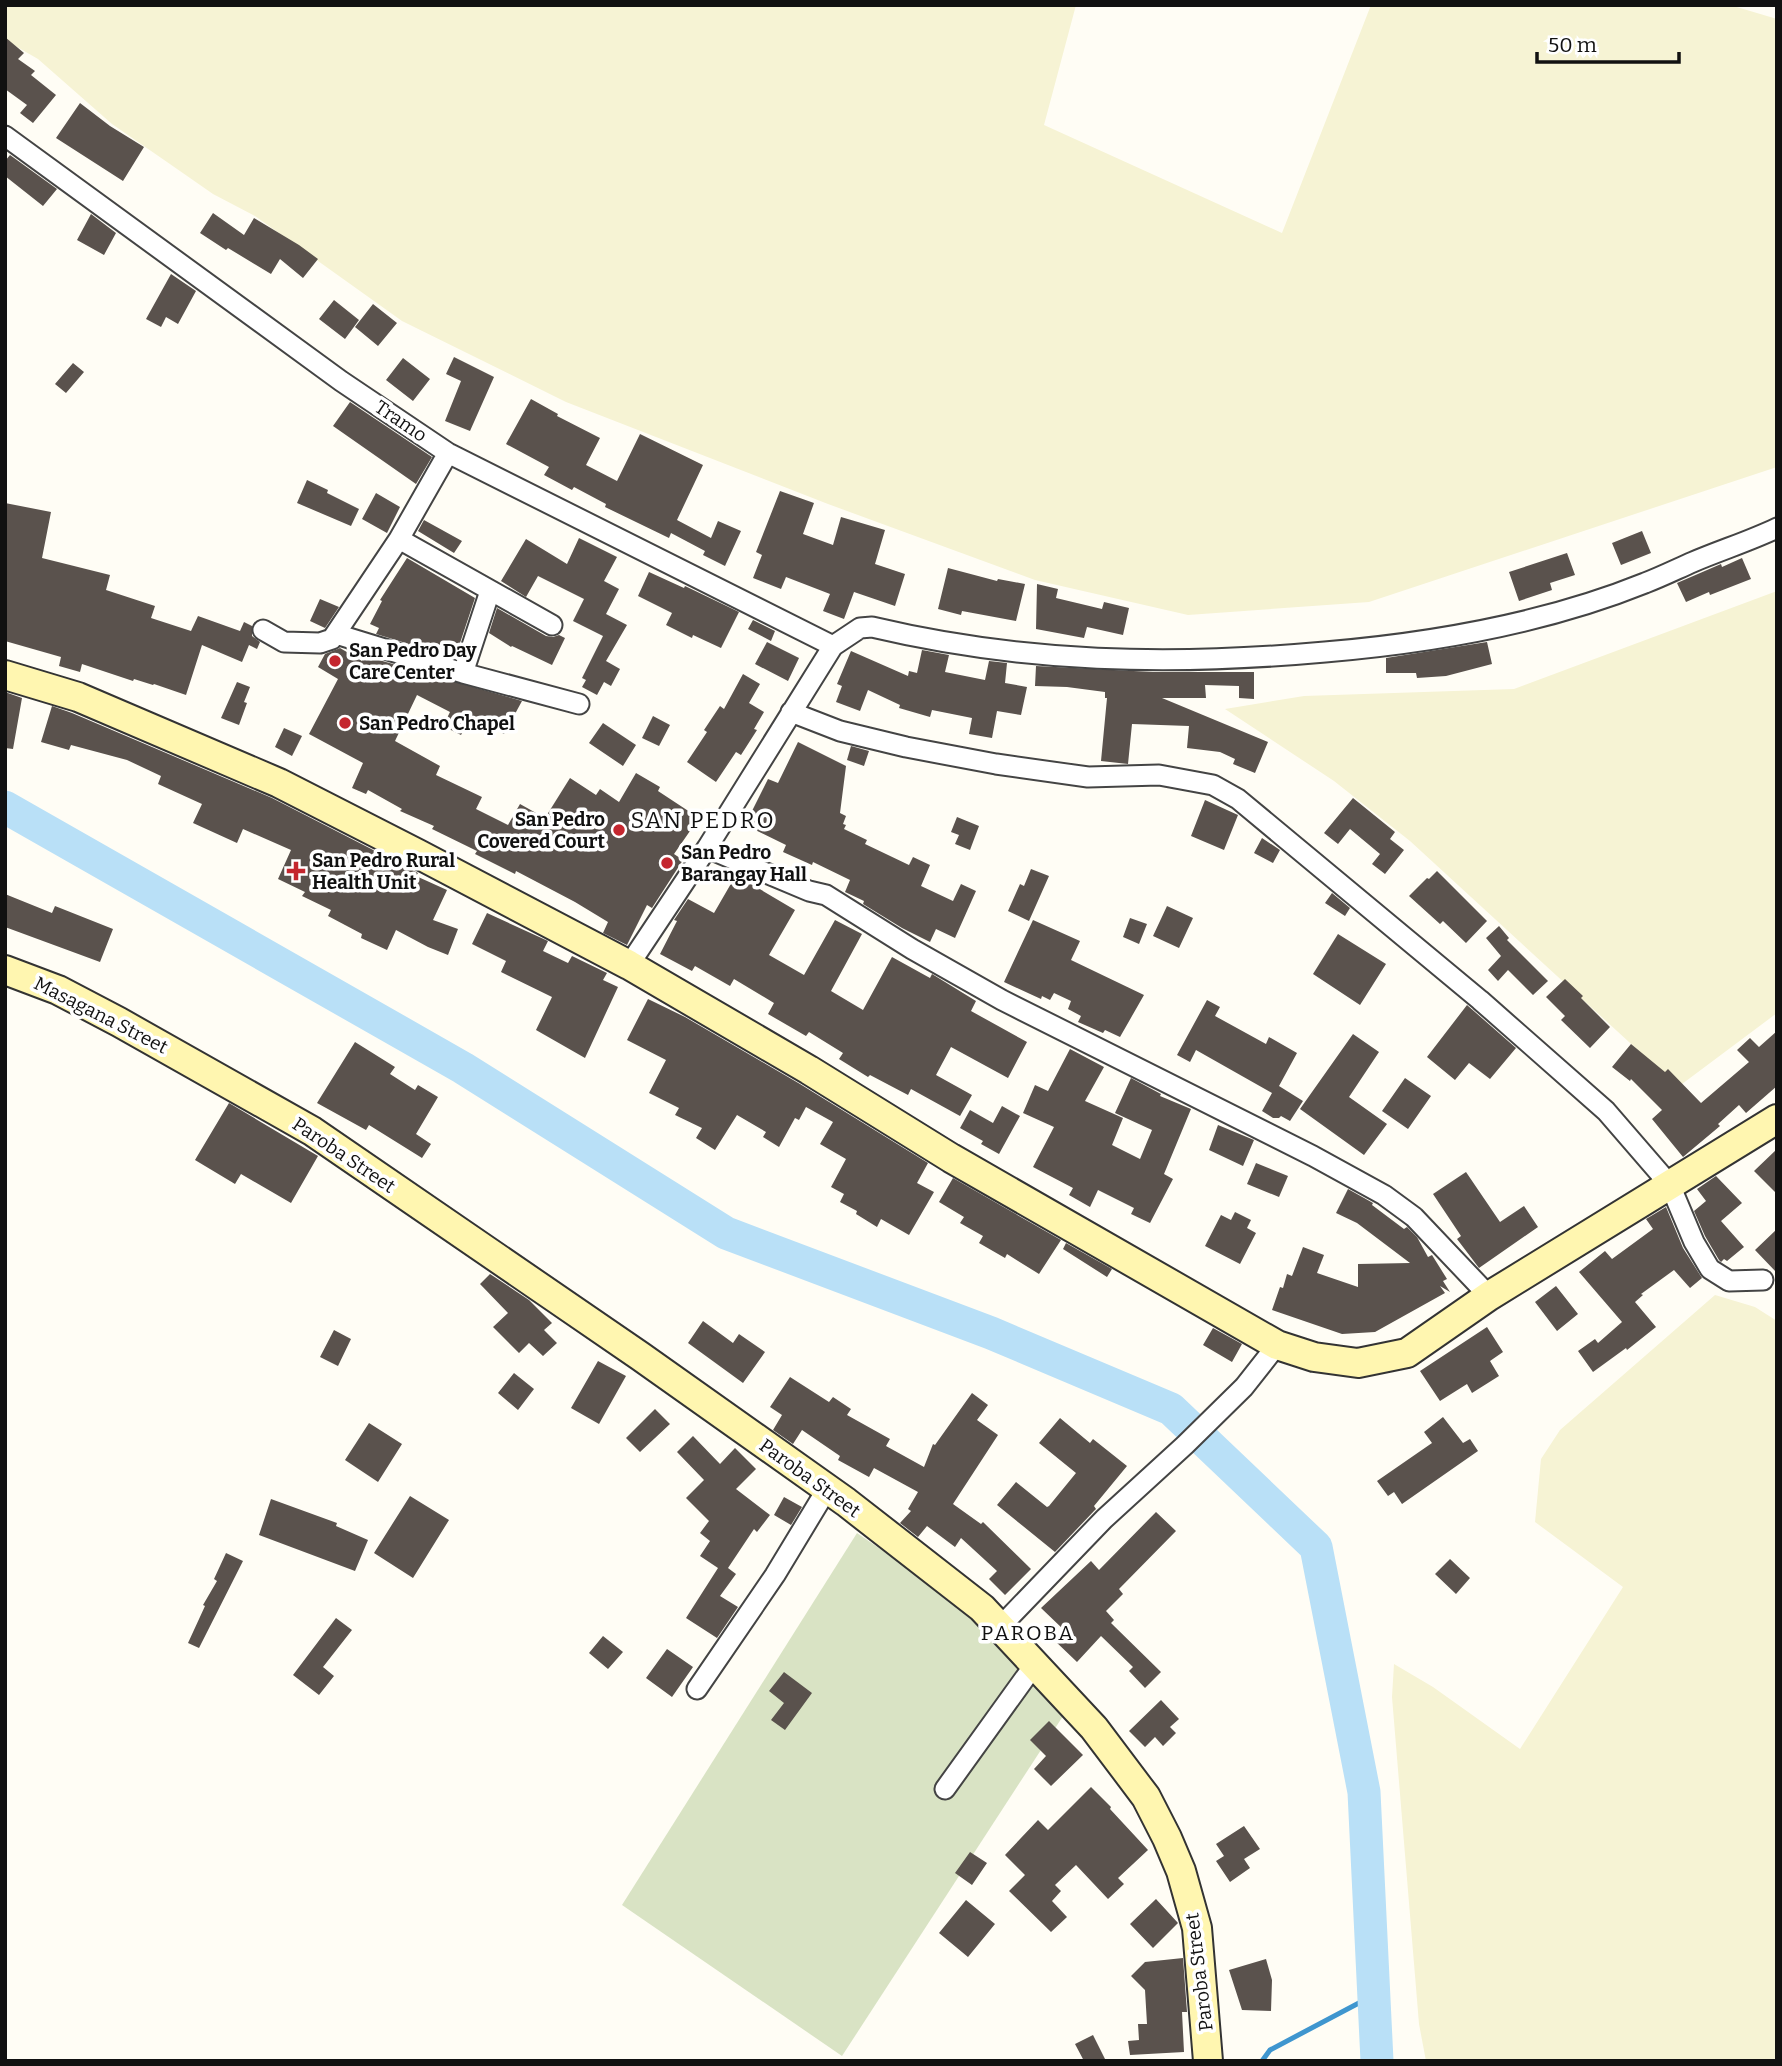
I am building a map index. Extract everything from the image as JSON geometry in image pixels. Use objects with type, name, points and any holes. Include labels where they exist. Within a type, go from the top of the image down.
[{"type":"main road","points":[[5,675],[78,697],[279,783],[629,965],[809,1070],[951,1158],[1276,1345],[1314,1357],[1358,1363],[1407,1353],[1489,1296],[1777,1119]]},
{"type":"main road","name":"Masagana Street","points":[[5,970],[58,990],[196,1064]]},
{"type":"main road","name":"Paroba Street","points":[[196,1064],[312,1131],[640,1356],[827,1489],[982,1608],[1101,1738],[1146,1797],[1167,1838],[1181,1871],[1198,1928],[1208,2061]]},
{"type":"street","name":"Tramo","points":[[5,136],[341,381],[448,453],[833,646]]},
{"type":"street","points":[[263,630],[284,642],[295,644],[320,643],[331,639],[399,539],[448,453]]},
{"type":"street","points":[[629,965],[707,848],[833,646],[860,628],[872,627],[988,650],[1098,660],[1261,658],[1440,639],[1573,607],[1643,584],[1777,528]]},
{"type":"street","points":[[399,539],[552,625]]},
{"type":"street","points":[[463,673],[490,592]]},
{"type":"street","points":[[336,634],[463,673],[579,704]]},
{"type":"street","points":[[791,712],[840,730],[893,744],[996,764],[1088,777],[1159,775],[1213,785],[1238,799],[1606,1111],[1670,1185],[1694,1242],[1710,1269],[1729,1280],[1763,1280]]},
{"type":"street","points":[[707,848],[809,891],[826,895],[912,949],[1002,1000],[1384,1195],[1414,1217],[1489,1296]]},
{"type":"street","points":[[1000,1627],[1104,1519],[1244,1387],[1276,1345]]},
{"type":"street","points":[[697,1689],[775,1575],[827,1489]]},
{"type":"street","points":[[945,1789],[1035,1664]]},
{"type":"shaded area","points":[[5,5],[1076,5],[1044,125],[1282,233],[1371,5],[1730,5],[1777,19],[1777,467],[1369,602],[1188,615],[1035,580],[828,504],[566,402],[402,321],[255,216],[213,194],[112,124],[38,59],[5,40]]},
{"type":"shaded area","points":[[1777,591],[1777,1013],[1678,1087],[1410,841],[1334,781],[1225,709],[1304,696],[1514,689]]},
{"type":"shaded area","points":[[1715,1295],[1755,1307],[1777,1321],[1777,2061],[1426,2061],[1419,2024],[1392,1697],[1394,1664],[1433,1687],[1520,1749],[1623,1587],[1535,1522],[1541,1459],[1560,1430]]},
{"type":"green space","points":[[857,1533],[975,1614],[1065,1713],[842,2056],[622,1905]]},
{"type":"building","points":[[5,37],[24,53],[18,59],[35,71],[31,75],[56,95],[33,123],[20,113],[27,105],[5,89]]},
{"type":"building","points":[[80,103],[144,147],[123,181],[56,138]]},
{"type":"building","points":[[10,155],[57,189],[43,206],[5,176],[5,161]]},
{"type":"building","points":[[213,213],[244,235],[254,218],[318,259],[303,278],[280,259],[271,274],[200,233]]},
{"type":"building","points":[[91,214],[116,233],[104,255],[77,240]]},
{"type":"building","points":[[171,274],[196,291],[178,324],[166,317],[161,327],[146,319]]},
{"type":"building","points":[[334,300],[359,320],[345,339],[319,319]]},
{"type":"building","points":[[373,304],[397,323],[378,346],[355,327]]},
{"type":"building","points":[[454,357],[494,377],[470,431],[445,421],[461,381],[446,374]]},
{"type":"building","points":[[403,358],[430,379],[413,401],[386,380]]},
{"type":"building","points":[[73,363],[84,372],[66,393],[55,384]]},
{"type":"building","points":[[531,399],[600,438],[586,465],[617,481],[640,434],[703,465],[677,520],[711,538],[718,521],[741,531],[725,566],[703,555],[705,551],[671,533],[669,538],[605,507],[606,504],[574,487],[572,490],[544,475],[549,467],[506,444]]},
{"type":"building","points":[[350,402],[432,457],[416,484],[333,426]]},
{"type":"building","points":[[307,480],[359,509],[351,526],[297,503]]},
{"type":"building","points":[[780,491],[814,503],[803,534],[833,545],[841,517],[885,530],[875,564],[905,574],[895,606],[854,592],[844,619],[823,611],[830,594],[786,577],[781,589],[753,578],[762,555],[756,552]]},
{"type":"building","points":[[376,493],[400,507],[387,533],[362,519]]},
{"type":"building","points":[[5,503],[51,512],[42,558],[110,575],[106,590],[155,606],[151,618],[191,631],[198,616],[240,631],[244,622],[252,626],[252,636],[260,642],[257,649],[249,645],[242,662],[202,645],[186,695],[82,664],[80,672],[59,666],[61,657],[5,641]]},
{"type":"building","points":[[424,520],[462,541],[454,553],[418,531]]},
{"type":"building","points":[[1642,531],[1651,553],[1621,565],[1612,543]]},
{"type":"building","points":[[579,538],[617,557],[604,581],[619,589],[606,614],[627,625],[606,661],[620,669],[611,686],[604,682],[597,695],[582,687],[586,680],[582,678],[603,636],[573,621],[584,599],[538,576],[526,597],[501,581],[526,539],[567,564]]},
{"type":"building","points":[[1567,553],[1575,575],[1550,583],[1552,590],[1519,601],[1509,572]]},
{"type":"building","points":[[407,558],[475,598],[455,658],[376,634],[379,628],[370,624],[382,601],[380,600]]},
{"type":"building","points":[[1742,558],[1751,579],[1686,602],[1677,583]]},
{"type":"building","points":[[948,568],[997,581],[1025,584],[1016,621],[962,611],[961,615],[938,609]]},
{"type":"building","points":[[649,572],[739,612],[721,648],[666,625],[672,613],[638,596]]},
{"type":"building","points":[[1037,584],[1058,589],[1056,598],[1102,609],[1104,602],[1129,608],[1123,635],[1087,627],[1084,638],[1036,629]]},
{"type":"building","points":[[320,599],[339,607],[325,628],[310,621]]},
{"type":"building","points":[[497,608],[546,636],[559,635],[565,638],[552,665],[511,647],[489,633]]},
{"type":"building","points":[[753,620],[775,631],[771,641],[748,629]]},
{"type":"building","points":[[767,642],[799,658],[788,681],[755,664]]},
{"type":"building","points":[[1487,642],[1492,664],[1446,676],[1417,678],[1416,673],[1386,673],[1386,658]]},
{"type":"building","points":[[340,648],[362,661],[365,656],[522,701],[504,734],[471,716],[461,735],[443,726],[450,712],[417,695],[395,741],[440,766],[436,775],[482,797],[476,809],[508,825],[520,804],[545,818],[570,778],[596,795],[600,789],[619,802],[636,773],[660,787],[658,791],[699,818],[674,854],[683,860],[652,908],[647,905],[627,945],[603,933],[608,922],[575,902],[516,871],[515,874],[475,854],[477,851],[432,829],[434,826],[400,811],[402,809],[368,790],[366,794],[352,788],[363,763],[309,734],[338,679],[318,667],[325,654]]},
{"type":"building","points":[[922,650],[949,655],[945,672],[985,680],[989,661],[1007,663],[1005,683],[1027,687],[1021,715],[997,711],[992,738],[969,734],[972,718],[932,710],[930,717],[899,708],[900,705],[868,690],[860,711],[836,702],[842,686],[837,684],[851,651],[908,676],[909,671],[917,673]]},
{"type":"building","points":[[1036,666],[1153,672],[1254,672],[1254,699],[1239,698],[1239,686],[1205,685],[1206,698],[1162,698],[1268,742],[1255,773],[1233,764],[1235,759],[1220,752],[1187,748],[1189,726],[1132,724],[1128,764],[1101,761],[1107,698],[1105,692],[1035,686]]},
{"type":"building","points":[[743,674],[760,684],[749,703],[764,712],[754,729],[757,730],[741,755],[736,752],[716,782],[687,762],[707,732],[704,730],[720,706],[724,709]]},
{"type":"building","points":[[237,682],[250,687],[239,725],[221,718]]},
{"type":"building","points":[[5,692],[22,698],[13,749],[5,748]]},
{"type":"building","points":[[52,706],[272,798],[447,890],[433,920],[458,929],[448,955],[396,930],[387,950],[361,938],[362,934],[328,916],[331,910],[302,896],[305,892],[278,879],[291,850],[243,829],[237,843],[193,823],[202,804],[158,784],[161,776],[127,760],[71,745],[69,750],[41,742]]},
{"type":"building","points":[[653,716],[670,725],[659,746],[642,738]]},
{"type":"building","points":[[603,723],[636,745],[623,766],[589,743]]},
{"type":"building","points":[[284,728],[302,736],[292,756],[275,747]]},
{"type":"building","points":[[798,742],[846,766],[840,813],[846,816],[844,829],[867,840],[865,844],[909,865],[913,857],[930,865],[921,886],[953,901],[961,884],[976,891],[955,938],[936,929],[930,942],[902,928],[863,904],[864,901],[845,892],[850,880],[813,862],[812,865],[783,852],[786,845],[745,825],[768,779],[778,783]]},
{"type":"building","points":[[851,746],[869,751],[864,766],[847,760]]},
{"type":"building","points":[[1353,798],[1395,832],[1390,839],[1404,850],[1385,874],[1372,864],[1380,854],[1350,829],[1338,844],[1324,833]]},
{"type":"building","points":[[1205,800],[1238,815],[1224,850],[1191,836]]},
{"type":"building","points":[[957,817],[979,826],[970,850],[955,844],[959,835],[951,832]]},
{"type":"building","points":[[1262,838],[1280,850],[1273,863],[1254,853]]},
{"type":"building","points":[[1031,869],[1049,876],[1029,921],[1008,911],[1020,884],[1024,886]]},
{"type":"building","points":[[1437,871],[1487,921],[1466,943],[1443,921],[1440,924],[1409,896]]},
{"type":"building","points":[[736,875],[795,910],[769,955],[804,975],[835,920],[862,934],[831,991],[863,1010],[892,957],[930,978],[932,974],[976,1001],[971,1011],[1027,1042],[1008,1078],[951,1047],[936,1075],[972,1095],[960,1116],[911,1089],[908,1095],[870,1075],[868,1077],[839,1059],[843,1053],[809,1032],[806,1036],[768,1014],[774,1003],[734,979],[730,986],[695,966],[692,971],[660,954],[677,921],[674,920],[688,899],[714,913]]},
{"type":"building","points":[[1332,893],[1350,908],[1345,916],[1325,903]]},
{"type":"building","points":[[5,894],[52,913],[55,906],[113,929],[100,962],[5,927]]},
{"type":"building","points":[[1167,906],[1193,918],[1179,948],[1153,936]]},
{"type":"building","points":[[487,913],[548,941],[543,951],[568,963],[572,956],[607,973],[603,980],[618,987],[585,1058],[536,1030],[552,997],[501,972],[506,961],[472,944]]},
{"type":"building","points":[[1130,918],[1147,924],[1139,944],[1123,937]]},
{"type":"building","points":[[1033,920],[1080,941],[1071,960],[1144,995],[1120,1037],[1078,1022],[1081,1016],[1068,1009],[1071,1001],[1054,993],[1050,1000],[1042,996],[1041,999],[1004,982]]},
{"type":"building","points":[[1499,926],[1509,938],[1507,940],[1548,981],[1533,995],[1508,970],[1498,981],[1488,970],[1501,956],[1486,938]]},
{"type":"building","points":[[1338,934],[1386,964],[1360,1005],[1313,974]]},
{"type":"building","points":[[1565,979],[1610,1027],[1590,1048],[1561,1020],[1565,1016],[1546,997]]},
{"type":"building","points":[[648,999],[685,1017],[800,1084],[928,1163],[917,1183],[934,1192],[909,1235],[881,1219],[877,1227],[840,1202],[844,1194],[831,1187],[846,1159],[820,1144],[833,1122],[806,1107],[799,1120],[795,1118],[779,1147],[763,1137],[766,1132],[737,1115],[715,1150],[696,1138],[702,1128],[675,1115],[679,1108],[649,1093],[666,1060],[627,1040]]},
{"type":"building","points":[[1207,1000],[1220,1007],[1215,1016],[1266,1044],[1269,1037],[1297,1053],[1279,1086],[1303,1101],[1290,1121],[1281,1116],[1273,1118],[1262,1111],[1272,1093],[1196,1050],[1190,1062],[1177,1055]]},
{"type":"building","points":[[1467,1005],[1516,1048],[1490,1079],[1469,1063],[1455,1080],[1427,1057]]},
{"type":"building","points":[[1777,1031],[1777,1086],[1746,1113],[1739,1105],[1718,1124],[1720,1126],[1683,1157],[1652,1119],[1662,1110],[1631,1079],[1630,1081],[1612,1067],[1631,1044],[1665,1072],[1668,1069],[1701,1103],[1749,1062],[1737,1050],[1750,1038],[1759,1047]]},
{"type":"building","points":[[1353,1034],[1379,1052],[1349,1097],[1387,1124],[1364,1155],[1300,1109]]},
{"type":"building","points":[[355,1042],[395,1067],[390,1074],[415,1090],[418,1085],[438,1097],[416,1134],[431,1144],[422,1158],[369,1125],[366,1130],[317,1103]]},
{"type":"building","points":[[1070,1049],[1104,1067],[1085,1101],[1123,1118],[1112,1145],[1140,1159],[1152,1130],[1115,1113],[1131,1078],[1161,1094],[1160,1096],[1191,1109],[1164,1174],[1173,1179],[1150,1223],[1131,1214],[1134,1208],[1098,1190],[1090,1207],[1069,1195],[1073,1188],[1033,1167],[1054,1127],[1023,1113],[1035,1085],[1048,1091]]},
{"type":"building","points":[[1405,1078],[1431,1096],[1408,1129],[1382,1111]]},
{"type":"building","points":[[229,1103],[318,1156],[291,1203],[241,1174],[235,1184],[195,1160]]},
{"type":"building","points":[[1002,1106],[1020,1116],[999,1154],[960,1128],[970,1110],[993,1123]]},
{"type":"building","points":[[1218,1125],[1254,1140],[1243,1166],[1209,1150]]},
{"type":"building","points":[[1777,1149],[1777,1194],[1754,1171]]},
{"type":"building","points":[[1256,1163],[1288,1176],[1279,1197],[1247,1184]]},
{"type":"building","points":[[1466,1172],[1500,1222],[1524,1206],[1538,1227],[1479,1268],[1457,1239],[1461,1236],[1433,1194]]},
{"type":"building","points":[[1716,1176],[1742,1203],[1721,1221],[1744,1247],[1727,1261],[1724,1259],[1721,1262],[1694,1211],[1706,1201],[1697,1189]]},
{"type":"building","points":[[953,1178],[1061,1240],[1039,1274],[1007,1254],[1005,1258],[979,1243],[983,1236],[960,1223],[964,1217],[939,1202]]},
{"type":"building","points":[[1348,1189],[1373,1203],[1372,1205],[1404,1229],[1407,1227],[1417,1237],[1428,1257],[1432,1255],[1447,1279],[1443,1281],[1450,1292],[1440,1286],[1445,1293],[1375,1332],[1342,1334],[1272,1310],[1280,1287],[1283,1288],[1287,1274],[1292,1276],[1303,1247],[1324,1255],[1317,1273],[1358,1287],[1358,1264],[1410,1263],[1357,1223],[1336,1213]]},
{"type":"building","points":[[1666,1207],[1683,1248],[1702,1278],[1690,1288],[1674,1270],[1641,1294],[1643,1295],[1635,1302],[1656,1327],[1593,1372],[1578,1351],[1595,1339],[1598,1343],[1622,1322],[1579,1272],[1605,1251],[1612,1259],[1653,1229],[1646,1219]]},
{"type":"building","points":[[1235,1212],[1251,1220],[1247,1228],[1256,1233],[1240,1264],[1205,1246],[1221,1215],[1231,1220]]},
{"type":"building","points":[[1777,1229],[1777,1273],[1755,1250]]},
{"type":"building","points":[[1066,1243],[1112,1269],[1107,1277],[1063,1249]]},
{"type":"building","points":[[490,1274],[529,1300],[552,1323],[544,1330],[557,1343],[543,1356],[529,1343],[519,1353],[493,1327],[508,1313],[480,1284]]},
{"type":"building","points":[[1556,1286],[1578,1314],[1557,1331],[1535,1302]]},
{"type":"building","points":[[703,1321],[733,1343],[739,1334],[765,1352],[743,1383],[688,1343]]},
{"type":"building","points":[[1487,1327],[1503,1352],[1490,1361],[1499,1376],[1472,1393],[1467,1384],[1440,1401],[1420,1371]]},
{"type":"building","points":[[1213,1328],[1242,1344],[1232,1362],[1203,1345]]},
{"type":"building","points":[[334,1330],[351,1339],[338,1366],[320,1357]]},
{"type":"building","points":[[598,1361],[626,1376],[599,1424],[571,1408]]},
{"type":"building","points":[[514,1373],[534,1389],[518,1410],[498,1393]]},
{"type":"building","points":[[790,1377],[829,1402],[833,1397],[851,1409],[847,1415],[890,1439],[886,1446],[924,1467],[933,1444],[935,1445],[972,1393],[988,1405],[977,1420],[998,1435],[953,1504],[981,1524],[983,1522],[1031,1569],[1005,1595],[989,1579],[997,1571],[961,1538],[955,1547],[927,1526],[918,1537],[900,1523],[911,1511],[908,1509],[918,1492],[874,1468],[869,1477],[838,1460],[840,1456],[802,1430],[793,1444],[773,1430],[782,1415],[770,1407]]},
{"type":"building","points":[[655,1409],[670,1424],[640,1452],[626,1438]]},
{"type":"building","points":[[1443,1417],[1463,1443],[1470,1439],[1478,1451],[1402,1504],[1394,1492],[1388,1496],[1377,1481],[1432,1443],[1424,1432]]},
{"type":"building","points":[[1060,1418],[1090,1443],[1093,1439],[1127,1466],[1094,1506],[1096,1509],[1055,1552],[997,1505],[1016,1482],[1047,1507],[1076,1473],[1039,1443]]},
{"type":"building","points":[[369,1423],[402,1444],[378,1482],[345,1460]]},
{"type":"building","points":[[693,1436],[720,1464],[735,1448],[756,1469],[736,1489],[770,1515],[757,1532],[754,1529],[728,1568],[736,1574],[720,1596],[738,1607],[717,1638],[686,1618],[718,1568],[700,1556],[710,1541],[700,1533],[709,1521],[686,1498],[704,1480],[677,1452]]},
{"type":"building","points":[[410,1496],[449,1520],[413,1578],[374,1553]]},
{"type":"building","points":[[784,1497],[802,1507],[791,1525],[774,1515]]},
{"type":"building","points":[[271,1499],[337,1523],[336,1526],[368,1540],[355,1571],[259,1535]]},
{"type":"building","points":[[1156,1512],[1176,1531],[1119,1589],[1123,1594],[1106,1611],[1114,1620],[1111,1623],[1161,1672],[1145,1688],[1129,1671],[1133,1667],[1101,1636],[1077,1662],[1054,1640],[1064,1630],[1041,1608],[1091,1561],[1099,1570]]},
{"type":"building","points":[[226,1553],[243,1561],[199,1648],[188,1643],[205,1606],[203,1605],[217,1581],[214,1579]]},
{"type":"building","points":[[1450,1559],[1470,1578],[1456,1594],[1435,1574]]},
{"type":"building","points":[[336,1618],[352,1630],[323,1667],[334,1676],[319,1695],[293,1675]]},
{"type":"building","points":[[603,1636],[623,1652],[608,1669],[589,1653]]},
{"type":"building","points":[[667,1649],[693,1667],[672,1697],[646,1678]]},
{"type":"building","points":[[784,1672],[812,1693],[785,1730],[771,1720],[784,1703],[769,1691]]},
{"type":"building","points":[[1161,1700],[1179,1719],[1170,1727],[1176,1733],[1163,1746],[1155,1737],[1145,1747],[1129,1731]]},
{"type":"building","points":[[1049,1721],[1083,1755],[1051,1786],[1034,1769],[1046,1756],[1030,1740]]},
{"type":"building","points":[[1091,1787],[1148,1850],[1118,1878],[1124,1884],[1108,1899],[1076,1865],[1055,1885],[1061,1891],[1052,1901],[1067,1917],[1051,1932],[1009,1891],[1025,1875],[1005,1855],[1038,1820],[1048,1830]]},
{"type":"building","points":[[1244,1826],[1260,1849],[1244,1859],[1250,1868],[1230,1882],[1216,1861],[1224,1856],[1216,1844]]},
{"type":"building","points":[[970,1852],[987,1863],[972,1885],[955,1873]]},
{"type":"building","points":[[1156,1899],[1178,1923],[1153,1948],[1130,1924]]},
{"type":"building","points":[[966,1900],[995,1924],[968,1957],[939,1933]]},
{"type":"building","points":[[1183,1958],[1187,2012],[1182,2012],[1184,2052],[1130,2055],[1128,2041],[1139,2040],[1138,2024],[1147,2024],[1145,1990],[1131,1976],[1145,1962]]},
{"type":"building","points":[[1266,1959],[1272,1980],[1271,2011],[1242,2010],[1229,1970]]},
{"type":"building","points":[[1093,2035],[1106,2061],[1084,2061],[1075,2044]]},
{"type":"waterway","points":[[5,807],[463,1068],[726,1233],[991,1333],[1171,1409],[1316,1547],[1364,1792],[1377,2061]]},
{"type":"waterway","points":[[1262,2061],[1270,2050],[1374,1995]]},
{"type":"place","name":"San Pedro Day Care Center","points":[[335,661]]},
{"type":"place","name":"San Pedro Chapel","points":[[345,723]]},
{"type":"place","name":"San Pedro Covered Court","points":[[619,830]]},
{"type":"place","name":"San Pedro Barangay Hall","points":[[667,863]]},
{"type":"place","name":"San Pedro Rural Health Unit","points":[[296,871]]},
{"type":"district","name":"SAN PEDRO","points":[[703,820]]},
{"type":"district","name":"PAROBA","points":[[1028,1633]]}]
